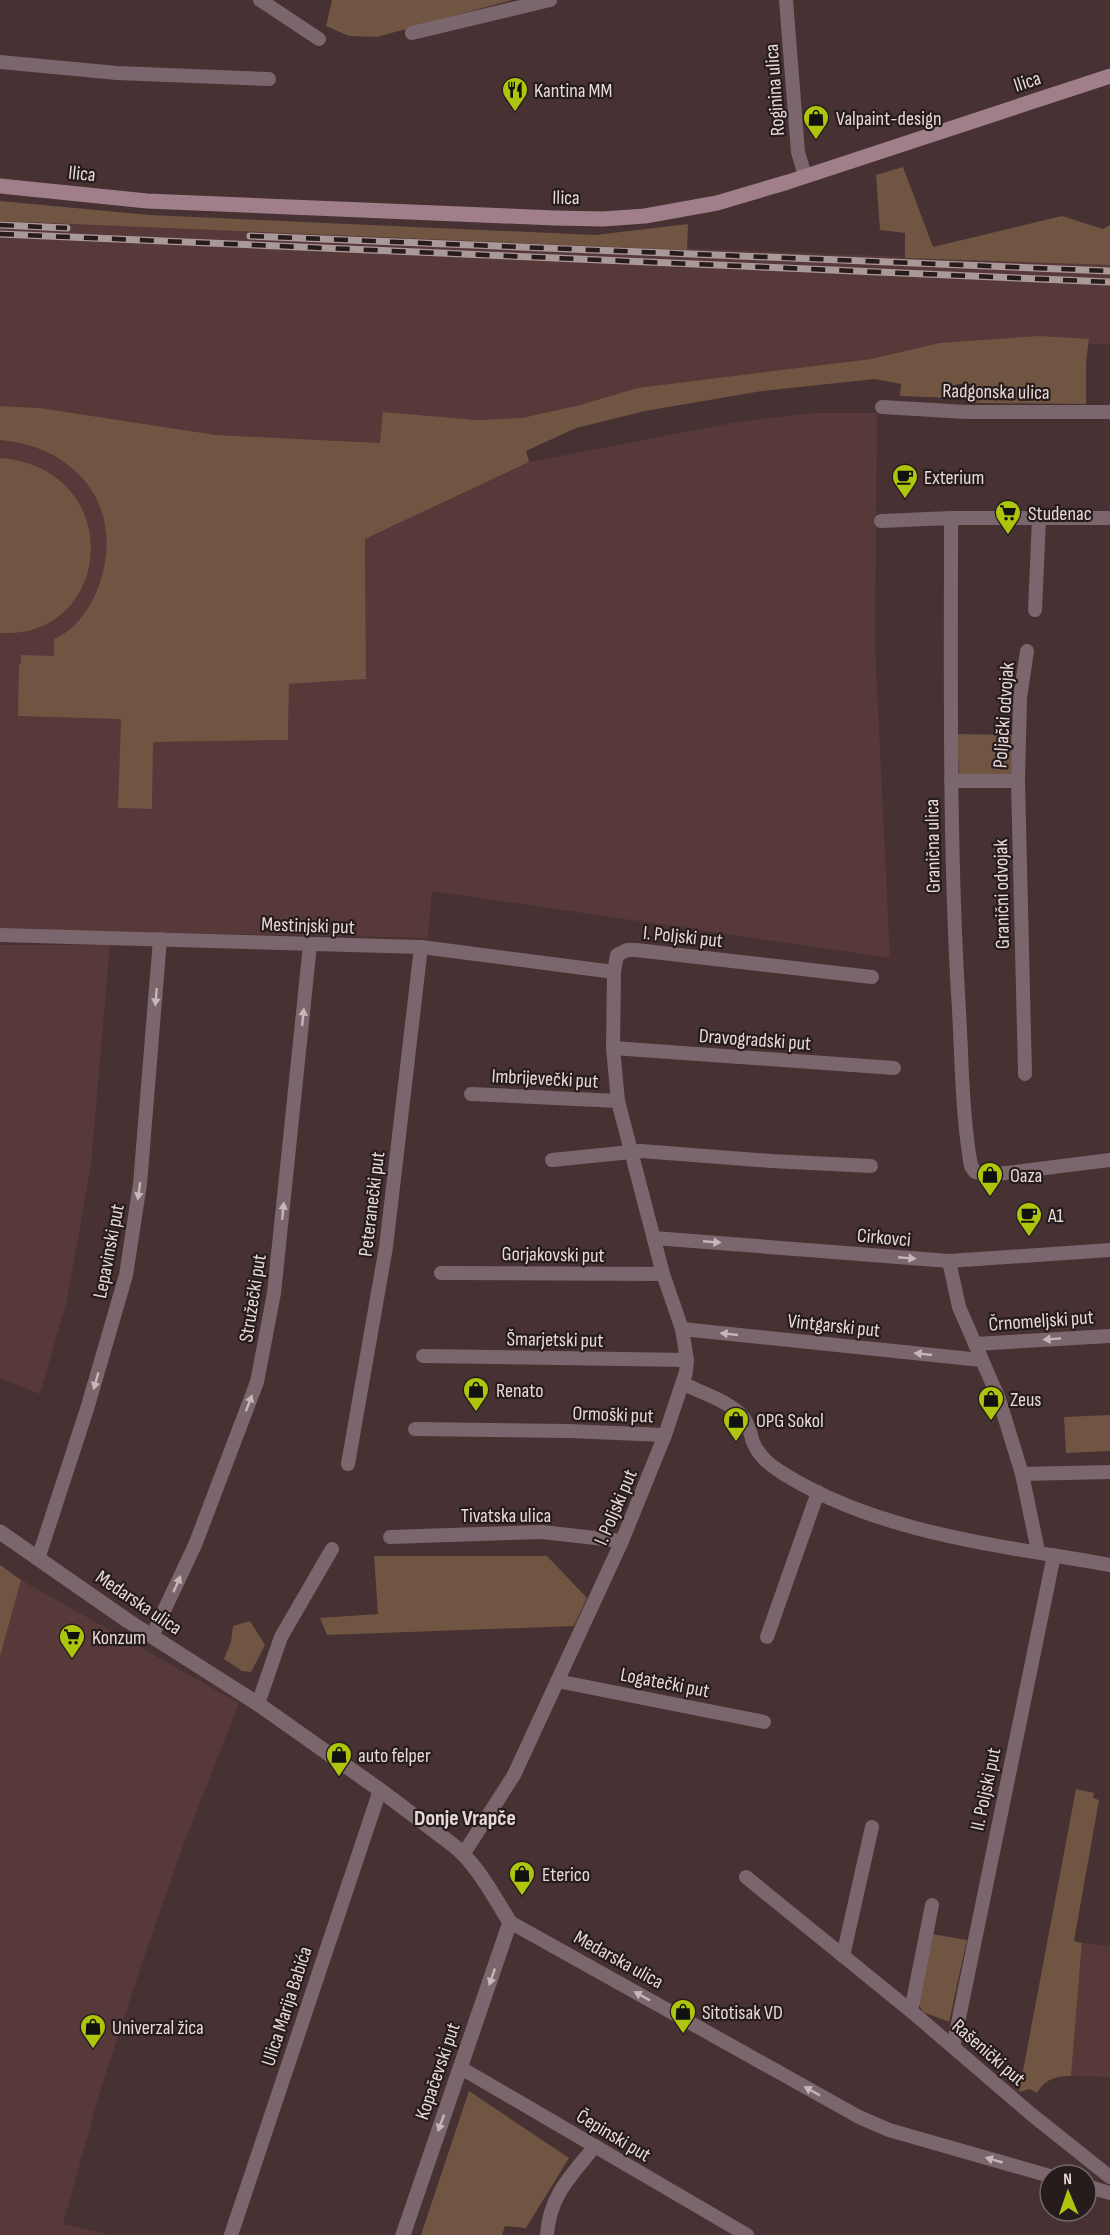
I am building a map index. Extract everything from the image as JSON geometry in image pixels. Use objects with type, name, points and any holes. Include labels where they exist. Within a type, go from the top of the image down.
[{"type":"main road","name":"Ilica","points":[[0,186],[147,201],[603,219],[664,214],[701,207],[806,176],[1110,76]]},
{"type":"street","points":[[260,0],[319,39]]},
{"type":"street","points":[[412,33],[550,0]]},
{"type":"street","name":"Roginina ulica","points":[[786,0],[798,152],[806,176]]},
{"type":"street","points":[[0,62],[117,73],[269,79]]},
{"type":"street","name":"Radgonska ulica","points":[[882,407],[966,412],[1110,412]]},
{"type":"street","points":[[881,521],[951,518],[1110,518]]},
{"type":"street","name":"Granična ulica","points":[[951,518],[953,910],[969,1153],[975,1172],[983,1174],[1110,1160]]},
{"type":"street","points":[[1035,610],[1039,519]]},
{"type":"street","name":"Poljački odvojak","points":[[1018,781],[1020,698],[1027,651]]},
{"type":"street","points":[[951,781],[1018,781]]},
{"type":"street","name":"Granični odvojak","points":[[1018,781],[1025,1074]]},
{"type":"street","name":"Mestinjski put","points":[[0,935],[310,945],[421,946],[614,972]]},
{"type":"street","name":"Lepavinski put","points":[[38,1559],[87,1409],[126,1275],[140,1184],[160,939]]},
{"type":"street","name":"Stružečki put","points":[[152,1636],[195,1545],[257,1382],[274,1293],[310,945]]},
{"type":"street","name":"Peteranečki put","points":[[348,1464],[386,1247],[421,946]]},
{"type":"street","name":"I. Poljski put","points":[[464,1853],[514,1774],[622,1541],[684,1384],[687,1360],[682,1329],[663,1274],[618,1101],[613,1048],[614,972],[617,955],[627,950],[636,950],[872,977]]},
{"type":"street","name":"Dravogradski put","points":[[613,1048],[894,1068]]},
{"type":"street","name":"Imbrijevečki put","points":[[471,1094],[618,1101]]},
{"type":"street","points":[[552,1160],[641,1151],[871,1166]]},
{"type":"street","name":"Cirkovci","points":[[654,1238],[949,1262],[1110,1250]]},
{"type":"street","points":[[949,1262],[959,1307],[999,1399],[1022,1474],[1038,1551]]},
{"type":"street","name":"Gorjakovski put","points":[[441,1273],[663,1274]]},
{"type":"street","name":"Vintgarski put","points":[[682,1329],[981,1360]]},
{"type":"street","name":"Črnomeljski put","points":[[975,1344],[1110,1336]]},
{"type":"street","name":"Šmarjetski put","points":[[423,1356],[687,1360]]},
{"type":"street","points":[[684,1384],[730,1406],[741,1414],[747,1422],[755,1448],[766,1462],[818,1492],[860,1510],[920,1529],[976,1542],[1110,1565]]},
{"type":"street","name":"Ormoški put","points":[[415,1429],[665,1435]]},
{"type":"street","points":[[1022,1474],[1110,1472]]},
{"type":"street","points":[[767,1637],[818,1492]]},
{"type":"street","name":"Medarska ulica","points":[[0,1532],[152,1636],[258,1704],[380,1790],[464,1853],[510,1922],[888,2130],[1038,2173]]},
{"type":"street","name":"Tivatska ulica","points":[[390,1537],[542,1532],[622,1541]]},
{"type":"street","points":[[258,1704],[281,1637],[332,1549]]},
{"type":"street","name":"II. Poljski put","points":[[953,2047],[1054,1555]]},
{"type":"street","name":"Logatečki put","points":[[557,1681],[764,1722]]},
{"type":"street","name":"Ulica Marija Babića","points":[[231,2235],[380,1790]]},
{"type":"street","points":[[843,1956],[872,1827]]},
{"type":"street","name":"Rašenički put","points":[[746,1877],[1110,2177]]},
{"type":"street","points":[[911,2011],[932,1905]]},
{"type":"street","name":"Kopačevski put","points":[[403,2235],[424,2168],[461,2068],[510,1922]]},
{"type":"street","name":"Čepinski put","points":[[461,2068],[739,2233]]},
{"type":"street","points":[[547,2235],[551,2207],[557,2194],[595,2146]]},
{"type":"shaded area","points":[[332,0],[512,0],[377,37],[349,36],[326,26]]},
{"type":"shaded area","points":[[903,167],[933,247],[1062,216],[1103,229],[1110,225],[1110,265],[905,258],[905,233],[880,230],[876,175]]},
{"type":"shaded area","points":[[0,201],[150,215],[595,235],[688,224],[687,250],[0,221]]},
{"type":"shaded area","points":[[0,221],[1110,265],[1110,344],[1088,344],[1089,339],[939,343],[871,359],[782,371],[580,405],[522,418],[477,420],[384,412],[381,443],[216,435],[40,408],[0,406]]},
{"type":"shaded area","points":[[1039,336],[1089,339],[1086,362],[1086,404],[975,403],[972,384],[957,384],[955,398],[900,396],[901,384],[875,379],[762,391],[645,411],[576,428],[526,451],[529,462],[365,539],[366,679],[289,684],[288,740],[153,742],[152,809],[118,808],[121,719],[18,716],[21,655],[54,656],[54,639],[68,631],[80,620],[96,593],[105,564],[106,537],[102,512],[91,490],[75,471],[54,456],[29,445],[0,440],[0,406],[40,408],[216,435],[380,443],[383,412],[477,420],[522,418],[580,405],[638,388],[871,359],[939,343]]},
{"type":"shaded area","points":[[813,413],[877,413],[875,645],[890,958],[432,891],[428,938],[0,929],[0,432],[126,466],[122,808],[151,809],[152,742],[288,740],[289,684],[366,679],[365,539],[529,462],[737,422]]},
{"type":"shaded area","points":[[0,458],[41,469],[70,490],[86,519],[91,552],[84,583],[66,610],[38,628],[0,633]]},
{"type":"shaded area","points":[[957,734],[1014,735],[1011,773],[1008,776],[959,776]]},
{"type":"shaded area","points":[[0,945],[110,945],[91,1165],[67,1300],[40,1394],[0,1378]]},
{"type":"shaded area","points":[[1110,1415],[1110,1451],[1066,1453],[1064,1417]]},
{"type":"shaded area","points":[[374,1556],[547,1556],[587,1598],[574,1626],[327,1635],[320,1618],[378,1614]]},
{"type":"shaded area","points":[[0,1565],[21,1580],[0,1657]]},
{"type":"shaded area","points":[[21,1580],[239,1703],[184,1843],[145,1954],[101,2088],[63,2224],[112,2235],[0,2235],[0,1657]]},
{"type":"shaded area","points":[[250,1621],[265,1645],[251,1672],[242,1671],[224,1659],[231,1642],[233,1626]]},
{"type":"shaded area","points":[[1076,1789],[1094,1793],[1093,1798],[1099,1800],[1074,1941],[1082,1943],[1071,2076],[1051,2079],[1037,2093],[1030,2089],[1019,2092]]},
{"type":"shaded area","points":[[932,1934],[967,1940],[949,2022],[923,2012],[918,2003]]},
{"type":"shaded area","points":[[1082,1943],[1110,1946],[1110,2077],[1071,2076]]},
{"type":"shaded area","points":[[469,2091],[569,2158],[526,2228],[505,2226],[502,2235],[421,2235]]},
{"type":"railway","points":[[0,225],[67,228]]},
{"type":"railway","points":[[0,234],[1110,282]]},
{"type":"railway","points":[[250,236],[1110,271]]},
{"type":"place","name":"Kantina MM","points":[[515,113]]},
{"type":"place","name":"Valpaint-design","points":[[816,141]]},
{"type":"place","name":"Exterium","points":[[905,500]]},
{"type":"place","name":"Studenac","points":[[1008,536]]},
{"type":"place","name":"Oaza","points":[[990,1198]]},
{"type":"place","name":"A1","points":[[1029,1238]]},
{"type":"place","name":"Renato","points":[[476,1413]]},
{"type":"place","name":"Zeus","points":[[991,1422]]},
{"type":"place","name":"OPG Sokol","points":[[736,1443]]},
{"type":"place","name":"Konzum","points":[[72,1660]]},
{"type":"place","name":"auto felper","points":[[339,1778]]},
{"type":"place","name":"Eterico","points":[[522,1897]]},
{"type":"place","name":"Sitotisak VD","points":[[683,2035]]},
{"type":"place","name":"Univerzal žica","points":[[93,2050]]},
{"type":"district","name":"Donje Vrapče","points":[[465,1817]]}]
